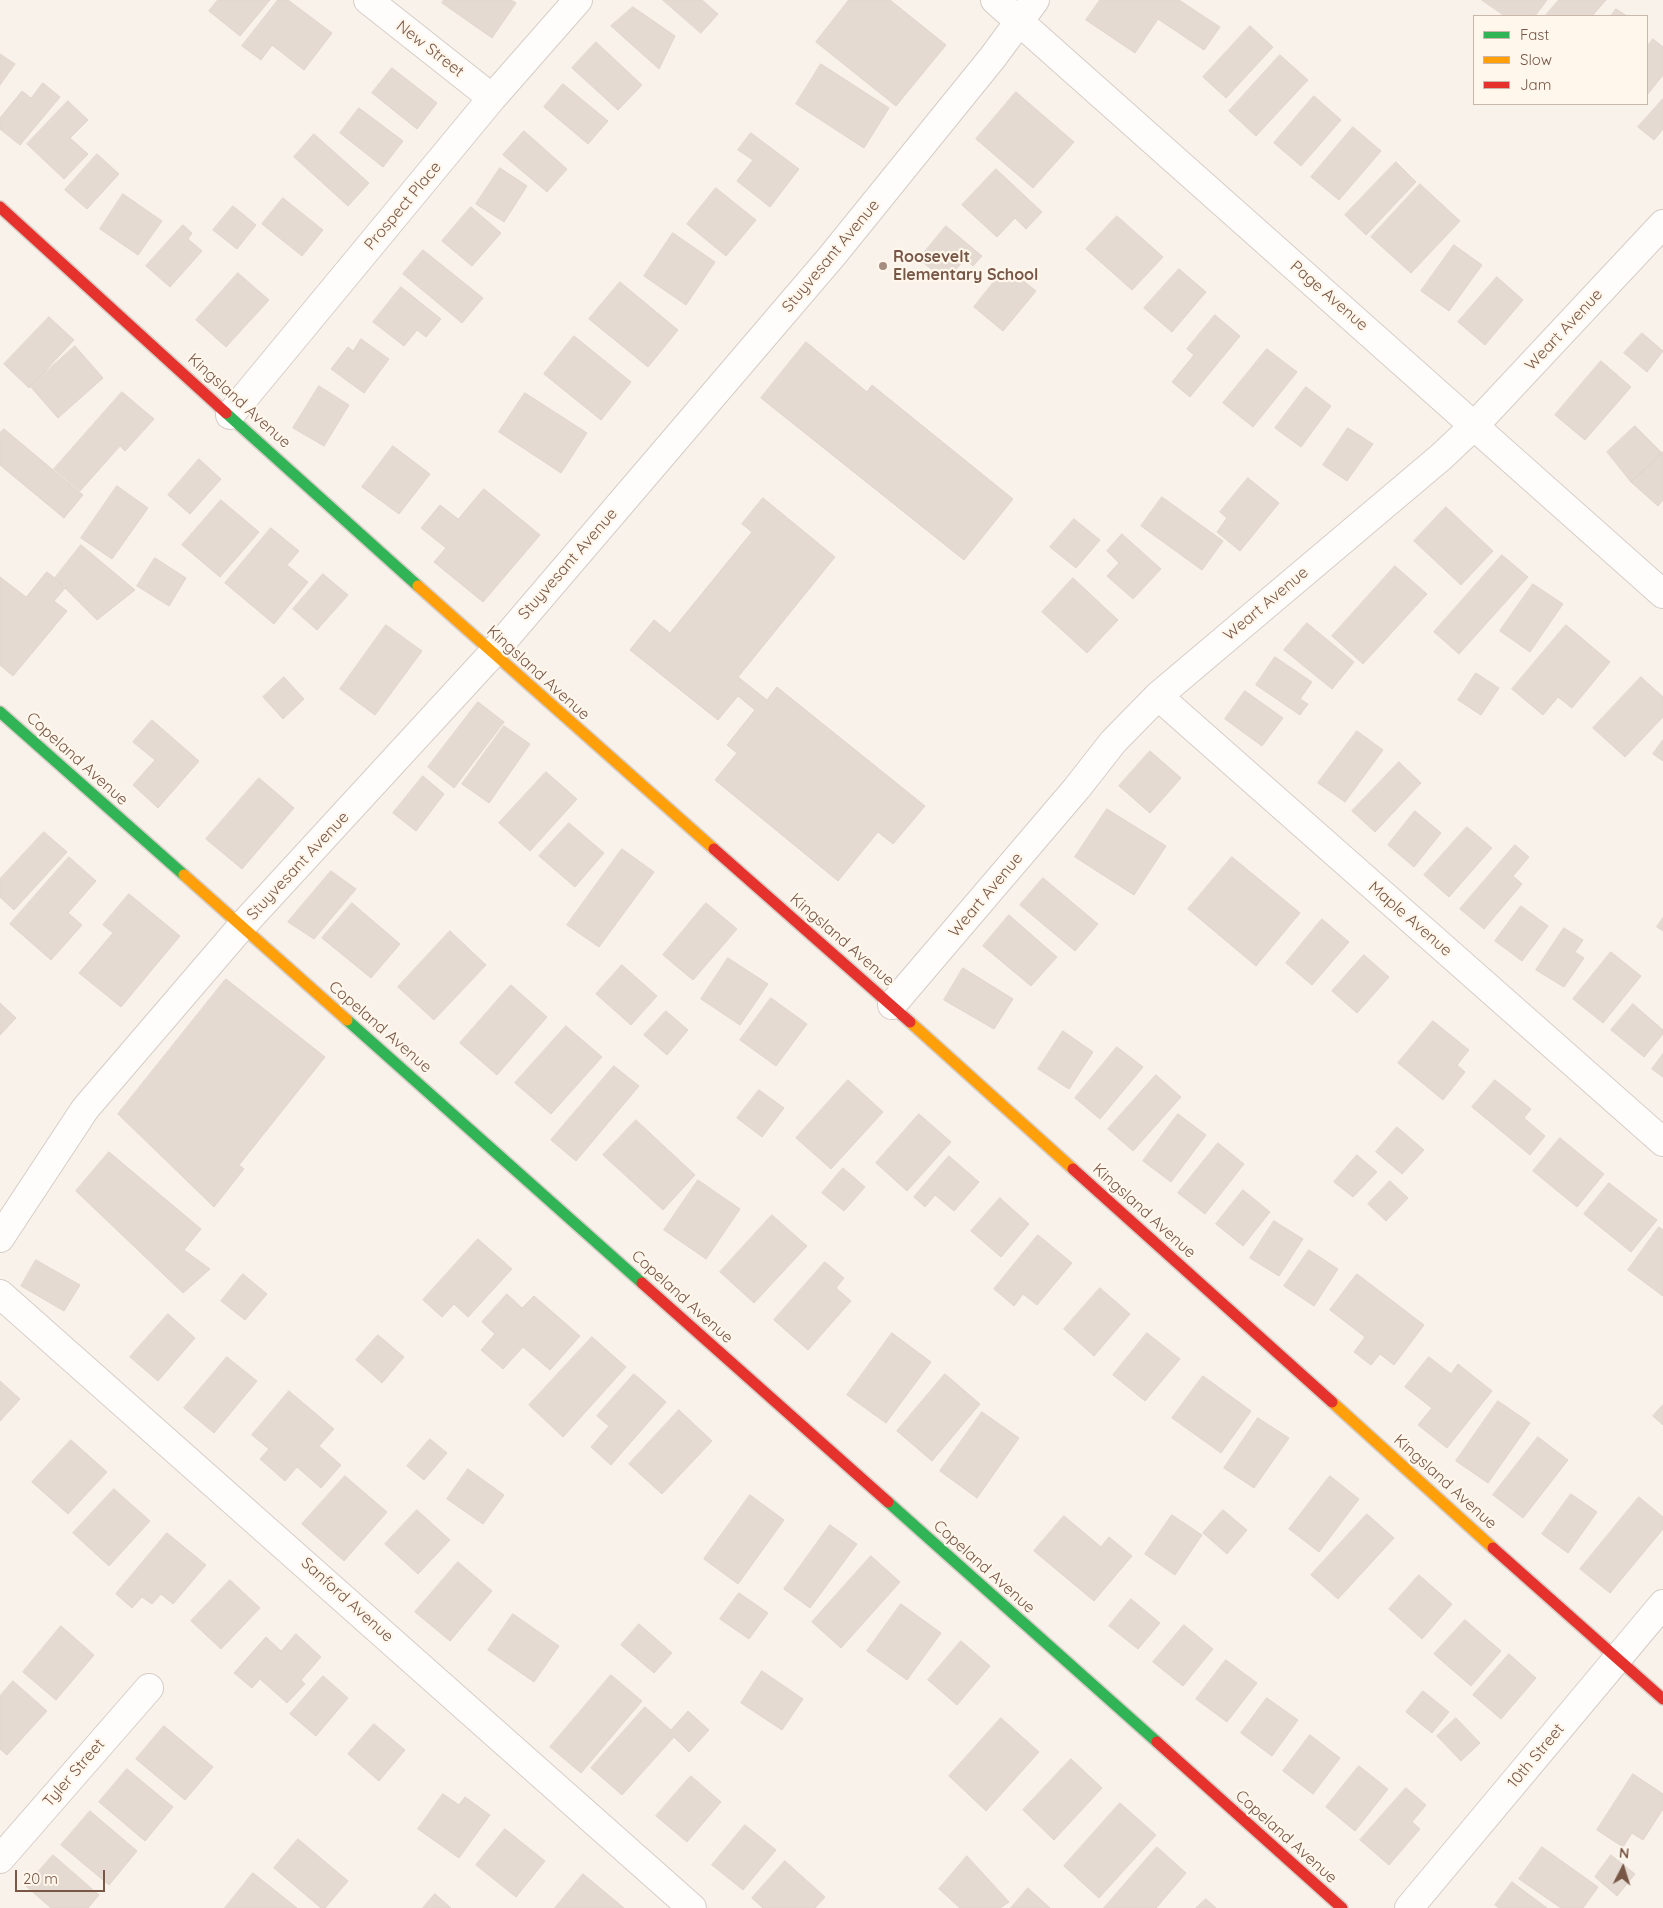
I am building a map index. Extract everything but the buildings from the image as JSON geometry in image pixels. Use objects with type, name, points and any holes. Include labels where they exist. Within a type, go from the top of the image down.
[{"type":"main road","name":"Kingsland Avenue","points":[[0,207],[492,654],[892,1006],[1617,1659],[1663,1698]]},
{"type":"main road","name":"Copeland Avenue","points":[[0,712],[486,1143],[1342,1908]]},
{"type":"street","name":"New Street","points":[[368,0],[492,98]]},
{"type":"street","name":"Prospect Place","points":[[230,415],[492,98],[578,0]]},
{"type":"street","name":"Page Avenue","points":[[995,0],[1663,594]]},
{"type":"street","name":"Stuyvesant Avenue","points":[[0,1238],[86,1109],[241,927],[492,654],[832,256],[993,57],[1035,0]]},
{"type":"street","name":"Weart Avenue","points":[[892,1006],[1077,788],[1113,742],[1158,696],[1431,466],[1475,425],[1663,224]]},
{"type":"street","name":"Maple Avenue","points":[[1158,696],[1663,1142]]},
{"type":"street","name":"Sanford Avenue","points":[[0,1294],[692,1908]]},
{"type":"street","name":"10th Street","points":[[1409,1908],[1663,1604]]},
{"type":"street","name":"Tyler Street","points":[[0,1859],[149,1688]]},
{"type":"traffic: fast","points":[[226,413],[418,586]]},
{"type":"traffic: fast","points":[[0,712],[184,875]]},
{"type":"traffic: fast","points":[[347,1020],[642,1283]]},
{"type":"traffic: fast","points":[[888,1502],[1157,1742]]},
{"type":"traffic: slow","points":[[418,586],[714,849]]},
{"type":"traffic: slow","points":[[184,875],[347,1020]]},
{"type":"traffic: slow","points":[[910,1022],[1073,1169]]},
{"type":"traffic: slow","points":[[1332,1402],[1493,1548]]},
{"type":"traffic: jam","points":[[0,207],[226,413]]},
{"type":"traffic: jam","points":[[714,849],[910,1022]]},
{"type":"traffic: jam","points":[[1073,1169],[1332,1402]]},
{"type":"traffic: jam","points":[[642,1283],[888,1502]]},
{"type":"traffic: jam","points":[[1493,1548],[1663,1699]]},
{"type":"traffic: jam","points":[[1157,1742],[1342,1908]]},
{"type":"place","name":"Roosevelt Elementary School","points":[[883,266]]}]
